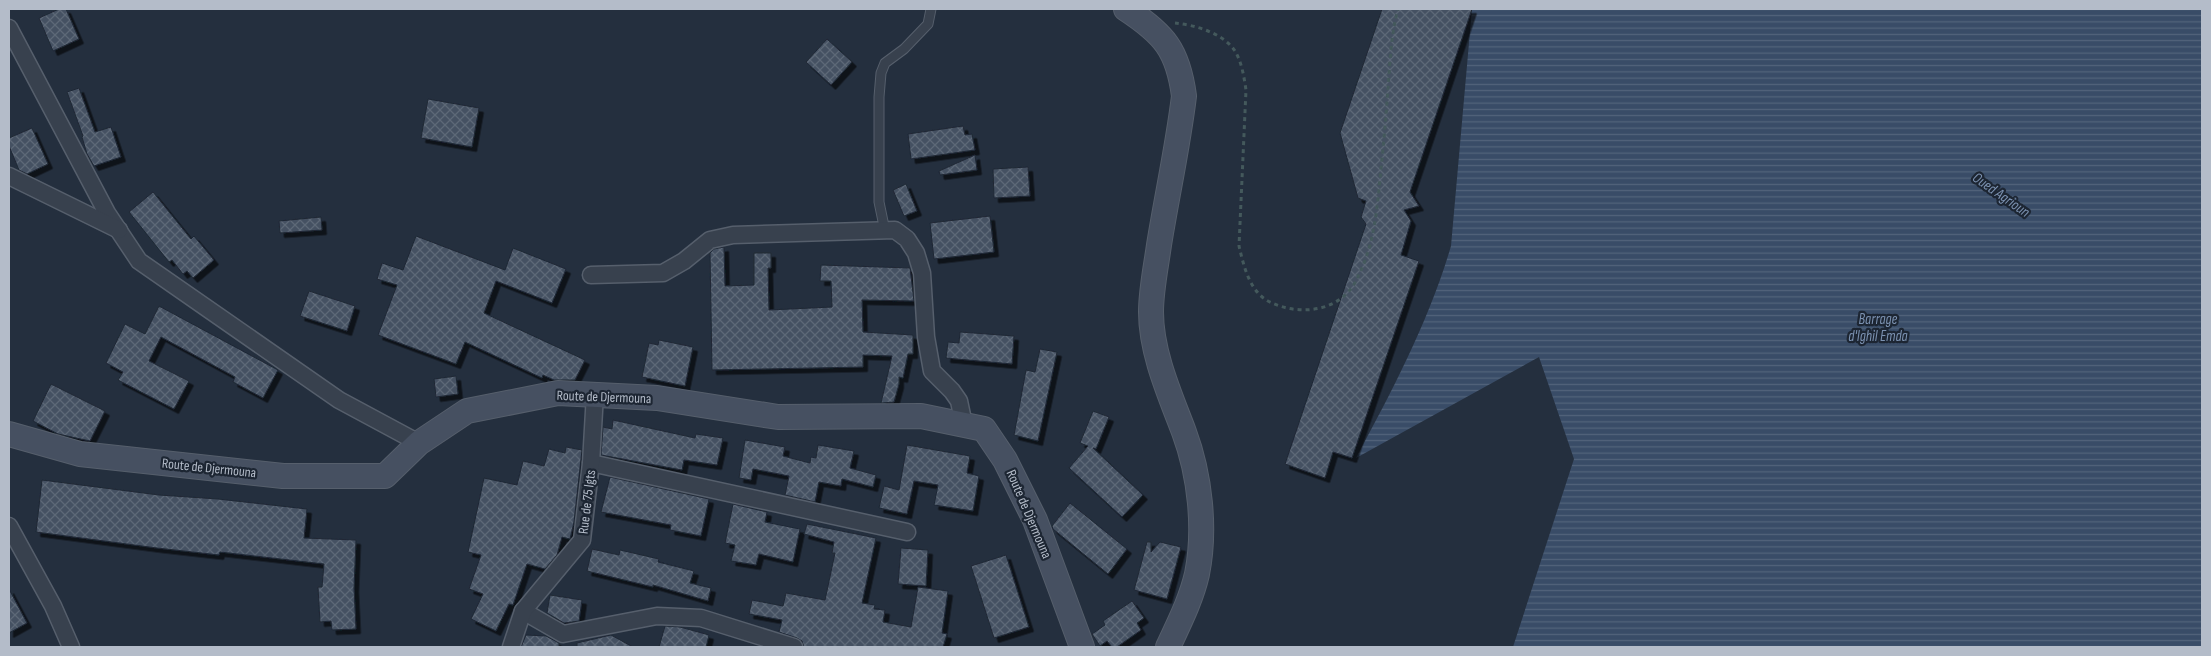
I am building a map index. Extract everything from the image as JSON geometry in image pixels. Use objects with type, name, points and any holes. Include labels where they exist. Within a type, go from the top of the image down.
[{"type":"street","points":[[1126,9],[1149,25],[1168,44],[1181,71],[1184,96],[1154,281],[1151,313],[1154,341],[1165,381],[1185,436],[1196,477],[1201,528],[1197,574],[1186,609],[1168,647]]},
{"type":"street","points":[[9,28],[107,213],[139,261],[340,400],[419,442]]},
{"type":"street","points":[[9,176],[119,230]]},
{"type":"street","points":[[591,275],[663,274],[684,262],[710,240],[733,235],[895,230],[907,239],[916,253],[922,273],[926,337],[932,371],[959,401],[964,425]]},
{"type":"street","name":"Route de Djermouna","points":[[9,434],[80,454],[283,476],[384,476],[419,442],[467,411],[558,393],[657,398],[778,417],[921,416],[984,429],[1005,460],[1035,520],[1082,647]]},
{"type":"street","name":"Rue de 75 lgts","points":[[511,647],[523,611],[582,540],[591,463],[595,394]]},
{"type":"street","points":[[591,463],[907,532]]},
{"type":"street","points":[[9,526],[73,645]]},
{"type":"street","points":[[523,611],[566,641],[657,616],[701,618],[794,647]]},
{"type":"lane","points":[[885,231],[879,202],[881,74],[884,63],[904,50],[928,24],[931,9]]},
{"type":"path","points":[[1149,25],[1176,23],[1194,25],[1228,44],[1235,51],[1242,66],[1246,90],[1239,246],[1244,270],[1253,288],[1269,302],[1291,310],[1315,309],[1341,299],[1356,282],[1373,234],[1379,193],[1391,56],[1398,9]]},
{"type":"water","name":"Barrage d'Ighil Emda","points":[[1472,9],[2202,9],[2202,647],[1513,647],[1574,459],[1539,357],[1356,458],[1397,380],[1421,328],[1451,246]]},
{"type":"building","points":[[59,9],[66,9],[79,39],[53,51],[39,18]]},
{"type":"building","points":[[1382,9],[1472,9],[1410,192],[1419,206],[1404,210],[1411,221],[1401,255],[1419,261],[1352,458],[1333,452],[1325,478],[1285,464],[1366,224],[1361,217],[1366,201],[1358,198],[1340,133]]},
{"type":"building","points":[[827,39],[852,62],[831,85],[806,62]]},
{"type":"building","points":[[79,88],[95,132],[111,127],[121,157],[94,166],[87,154],[83,136],[67,92]]},
{"type":"building","points":[[428,99],[479,108],[472,147],[421,138]]},
{"type":"building","points":[[963,126],[965,135],[972,134],[975,150],[911,159],[908,134]]},
{"type":"building","points":[[32,128],[48,164],[27,174],[19,170],[9,146],[9,138]]},
{"type":"building","points":[[975,155],[977,170],[940,175],[939,171]]},
{"type":"building","points":[[1028,167],[1030,196],[994,198],[993,169]]},
{"type":"building","points":[[906,184],[917,211],[904,216],[893,190]]},
{"type":"building","points":[[153,192],[191,239],[194,236],[214,260],[193,278],[187,271],[183,274],[172,260],[169,262],[129,212]]},
{"type":"building","points":[[990,216],[994,252],[934,259],[930,223]]},
{"type":"building","points":[[321,217],[322,230],[280,233],[279,221]]},
{"type":"building","points":[[416,236],[505,270],[513,248],[566,269],[552,303],[496,281],[484,313],[585,360],[575,380],[554,380],[543,375],[542,378],[465,342],[456,364],[378,335],[397,285],[377,279],[382,263],[403,270]]},
{"type":"building","points":[[724,247],[725,286],[754,285],[754,253],[771,253],[771,268],[768,268],[769,310],[832,307],[831,281],[820,281],[821,265],[910,268],[914,301],[862,300],[863,332],[913,335],[913,354],[908,354],[903,378],[899,377],[894,402],[881,403],[892,356],[863,355],[863,367],[712,370],[710,253],[714,249]]},
{"type":"building","points":[[309,291],[355,306],[347,331],[300,316]]},
{"type":"building","points":[[159,306],[278,370],[263,398],[233,382],[235,377],[161,337],[149,361],[189,381],[174,409],[118,380],[123,372],[106,363],[125,324],[145,334]]},
{"type":"building","points":[[960,332],[1014,336],[1012,364],[946,358],[948,342],[959,343]]},
{"type":"building","points":[[659,340],[693,347],[685,386],[642,377],[649,343],[658,345]]},
{"type":"building","points":[[1040,349],[1057,352],[1038,441],[1014,435],[1026,370],[1035,372]]},
{"type":"building","points":[[456,376],[458,394],[436,397],[434,379]]},
{"type":"building","points":[[51,384],[105,411],[90,441],[58,434],[33,421]]},
{"type":"building","points":[[1093,411],[1109,417],[1096,449],[1093,448],[1143,495],[1122,517],[1069,468],[1088,446],[1080,443]]},
{"type":"building","points":[[613,420],[695,438],[696,434],[723,438],[717,465],[684,460],[682,470],[601,455],[603,427],[612,429]]},
{"type":"building","points":[[745,440],[785,447],[783,456],[810,463],[811,457],[816,458],[818,445],[854,451],[850,468],[876,475],[873,487],[842,479],[841,486],[819,482],[815,502],[785,495],[789,476],[753,469],[751,480],[739,478]]},
{"type":"building","points":[[907,445],[970,456],[967,473],[979,476],[973,511],[934,505],[938,485],[914,481],[907,514],[879,508],[884,486],[899,490]]},
{"type":"building","points":[[566,447],[582,450],[574,522],[570,539],[562,537],[557,555],[545,569],[527,564],[513,605],[509,604],[496,631],[471,619],[483,594],[469,589],[481,555],[468,552],[484,478],[517,485],[523,461],[544,466],[549,449],[565,453]]},
{"type":"building","points":[[610,477],[709,499],[701,536],[670,530],[671,525],[601,512]]},
{"type":"building","points":[[42,480],[159,495],[218,499],[307,509],[304,538],[356,540],[354,588],[356,629],[332,630],[331,621],[320,622],[318,587],[322,587],[324,564],[220,552],[219,555],[36,532]]},
{"type":"building","points":[[1070,503],[1127,549],[1108,574],[1053,529],[1052,526]]},
{"type":"building","points":[[733,504],[767,512],[765,522],[800,529],[793,562],[759,554],[756,565],[731,561],[735,545],[725,543]]},
{"type":"building","points":[[807,524],[876,538],[862,603],[875,605],[874,609],[885,610],[883,622],[911,627],[918,587],[948,591],[942,633],[947,634],[943,647],[804,647],[802,641],[797,638],[779,632],[782,620],[749,614],[752,600],[783,606],[786,593],[825,600],[835,553],[832,553],[834,542],[804,534]]},
{"type":"building","points":[[1147,542],[1151,542],[1151,552],[1160,542],[1181,547],[1167,599],[1134,590]]},
{"type":"building","points":[[901,548],[928,550],[926,586],[898,584]]},
{"type":"building","points":[[592,549],[619,555],[620,550],[659,559],[658,562],[694,571],[690,583],[711,588],[708,601],[653,585],[653,587],[587,571]]},
{"type":"building","points":[[1006,555],[1029,627],[994,638],[971,566]]},
{"type":"building","points":[[9,589],[27,623],[9,633]]},
{"type":"building","points":[[550,595],[582,600],[579,621],[564,623],[547,613]]},
{"type":"building","points":[[1132,601],[1144,618],[1137,623],[1141,630],[1117,647],[1112,647],[1107,641],[1100,646],[1092,634],[1105,625],[1103,621]]},
{"type":"building","points":[[665,626],[680,627],[709,635],[706,647],[659,647]]},
{"type":"building","points":[[526,635],[546,636],[559,643],[559,647],[521,647]]},
{"type":"building","points":[[611,635],[633,647],[577,647],[577,643]]},
{"type":"water label","name":"Oued Agrioun","points":[[2001,195]]}]
